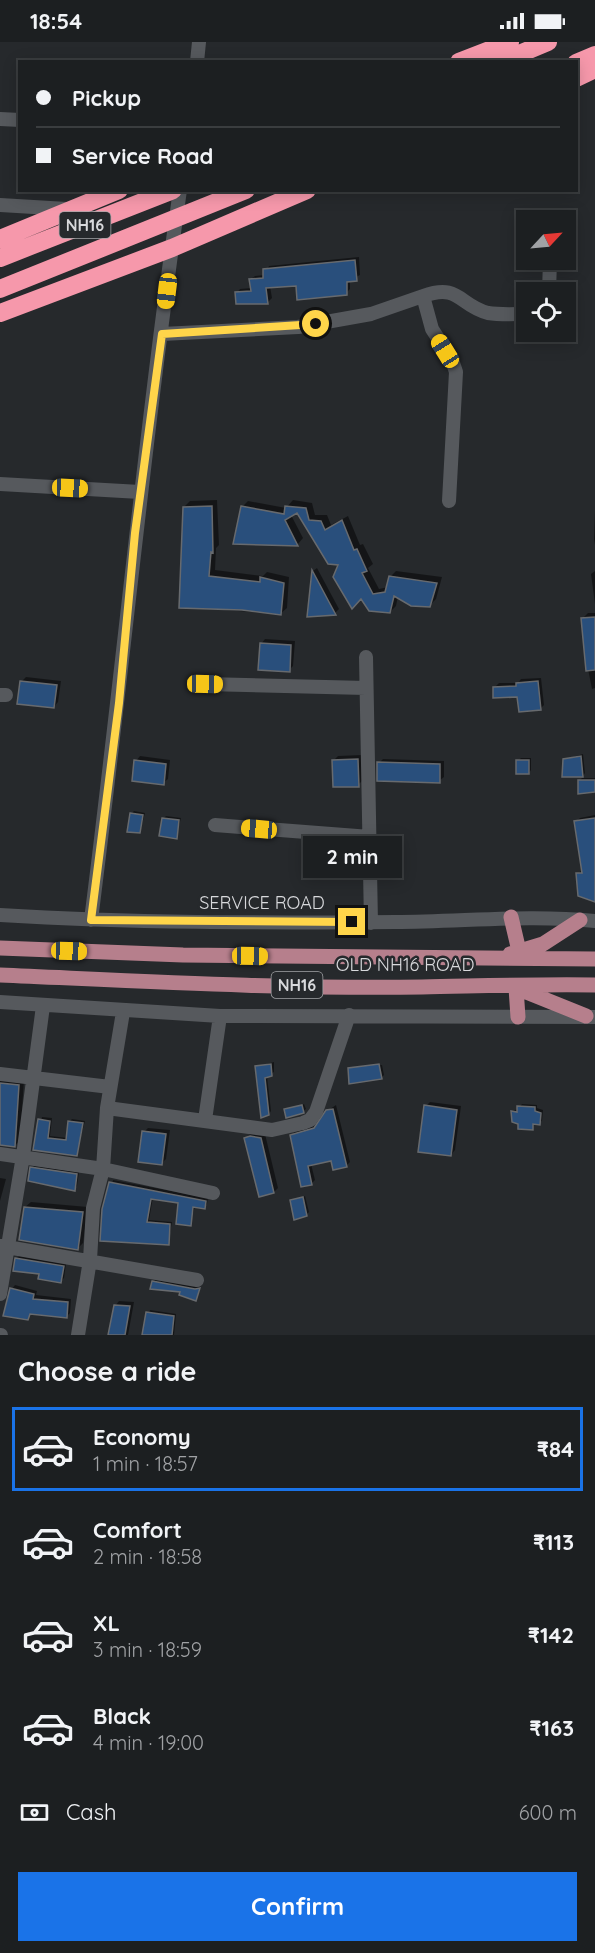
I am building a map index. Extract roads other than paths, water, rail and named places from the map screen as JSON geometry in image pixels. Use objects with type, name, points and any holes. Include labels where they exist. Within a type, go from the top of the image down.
[{"type":"highway","points":[[464,60],[510,42]]},
{"type":"highway","points":[[505,60],[548,42]]},
{"type":"highway","points":[[578,62],[595,56]]},
{"type":"highway","points":[[578,77],[595,69]]},
{"type":"highway","points":[[0,239],[114,192]]},
{"type":"highway","name":"NH16","points":[[0,258],[171,192]]},
{"type":"highway","name":"NH16","points":[[0,289],[241,192]]},
{"type":"highway","points":[[0,313],[172,248],[302,192]]},
{"type":"main road","points":[[511,917],[519,951]]},
{"type":"main road","points":[[496,958],[543,944],[588,920]]},
{"type":"main road","name":"OLD NH16 ROAD","points":[[0,948],[183,955],[595,959]]},
{"type":"main road","name":"OLD NH16 ROAD","points":[[0,975],[193,984],[422,987],[595,985]]},
{"type":"main road","points":[[510,986],[591,1017]]},
{"type":"main road","points":[[510,986],[518,1017]]},
{"type":"street","points":[[197,60],[199,42]]},
{"type":"street","points":[[0,119],[18,120]]},
{"type":"street","points":[[91,920],[119,703],[140,492],[172,248],[174,192]]},
{"type":"street","points":[[0,206],[70,210]]},
{"type":"street","points":[[162,334],[298,327],[371,315],[436,291],[449,291],[489,313],[516,314]]},
{"type":"street","points":[[423,296],[432,329],[452,360],[456,372],[449,501]]},
{"type":"street","points":[[0,484],[140,492]]},
{"type":"street","points":[[366,657],[371,923]]},
{"type":"street","points":[[205,684],[366,687]]},
{"type":"street","points":[[215,825],[370,837]]},
{"type":"street","name":"SERVICE ROAD","points":[[0,915],[91,920],[371,923],[442,922],[511,917],[588,920]]},
{"type":"street","points":[[0,1002],[123,1012],[220,1016],[591,1017]]},
{"type":"street","points":[[0,1294],[4,1247],[23,1156],[43,1006]]},
{"type":"street","points":[[78,1335],[90,1260],[93,1208],[103,1169],[107,1108],[123,1012]]},
{"type":"street","points":[[107,1108],[272,1130],[310,1120],[316,1112],[349,1015]]},
{"type":"street","points":[[205,1120],[220,1016]]},
{"type":"street","points":[[0,1074],[110,1087]]},
{"type":"street","points":[[0,1154],[103,1169],[213,1193]]},
{"type":"street","points":[[4,1247],[196,1280]]}]
